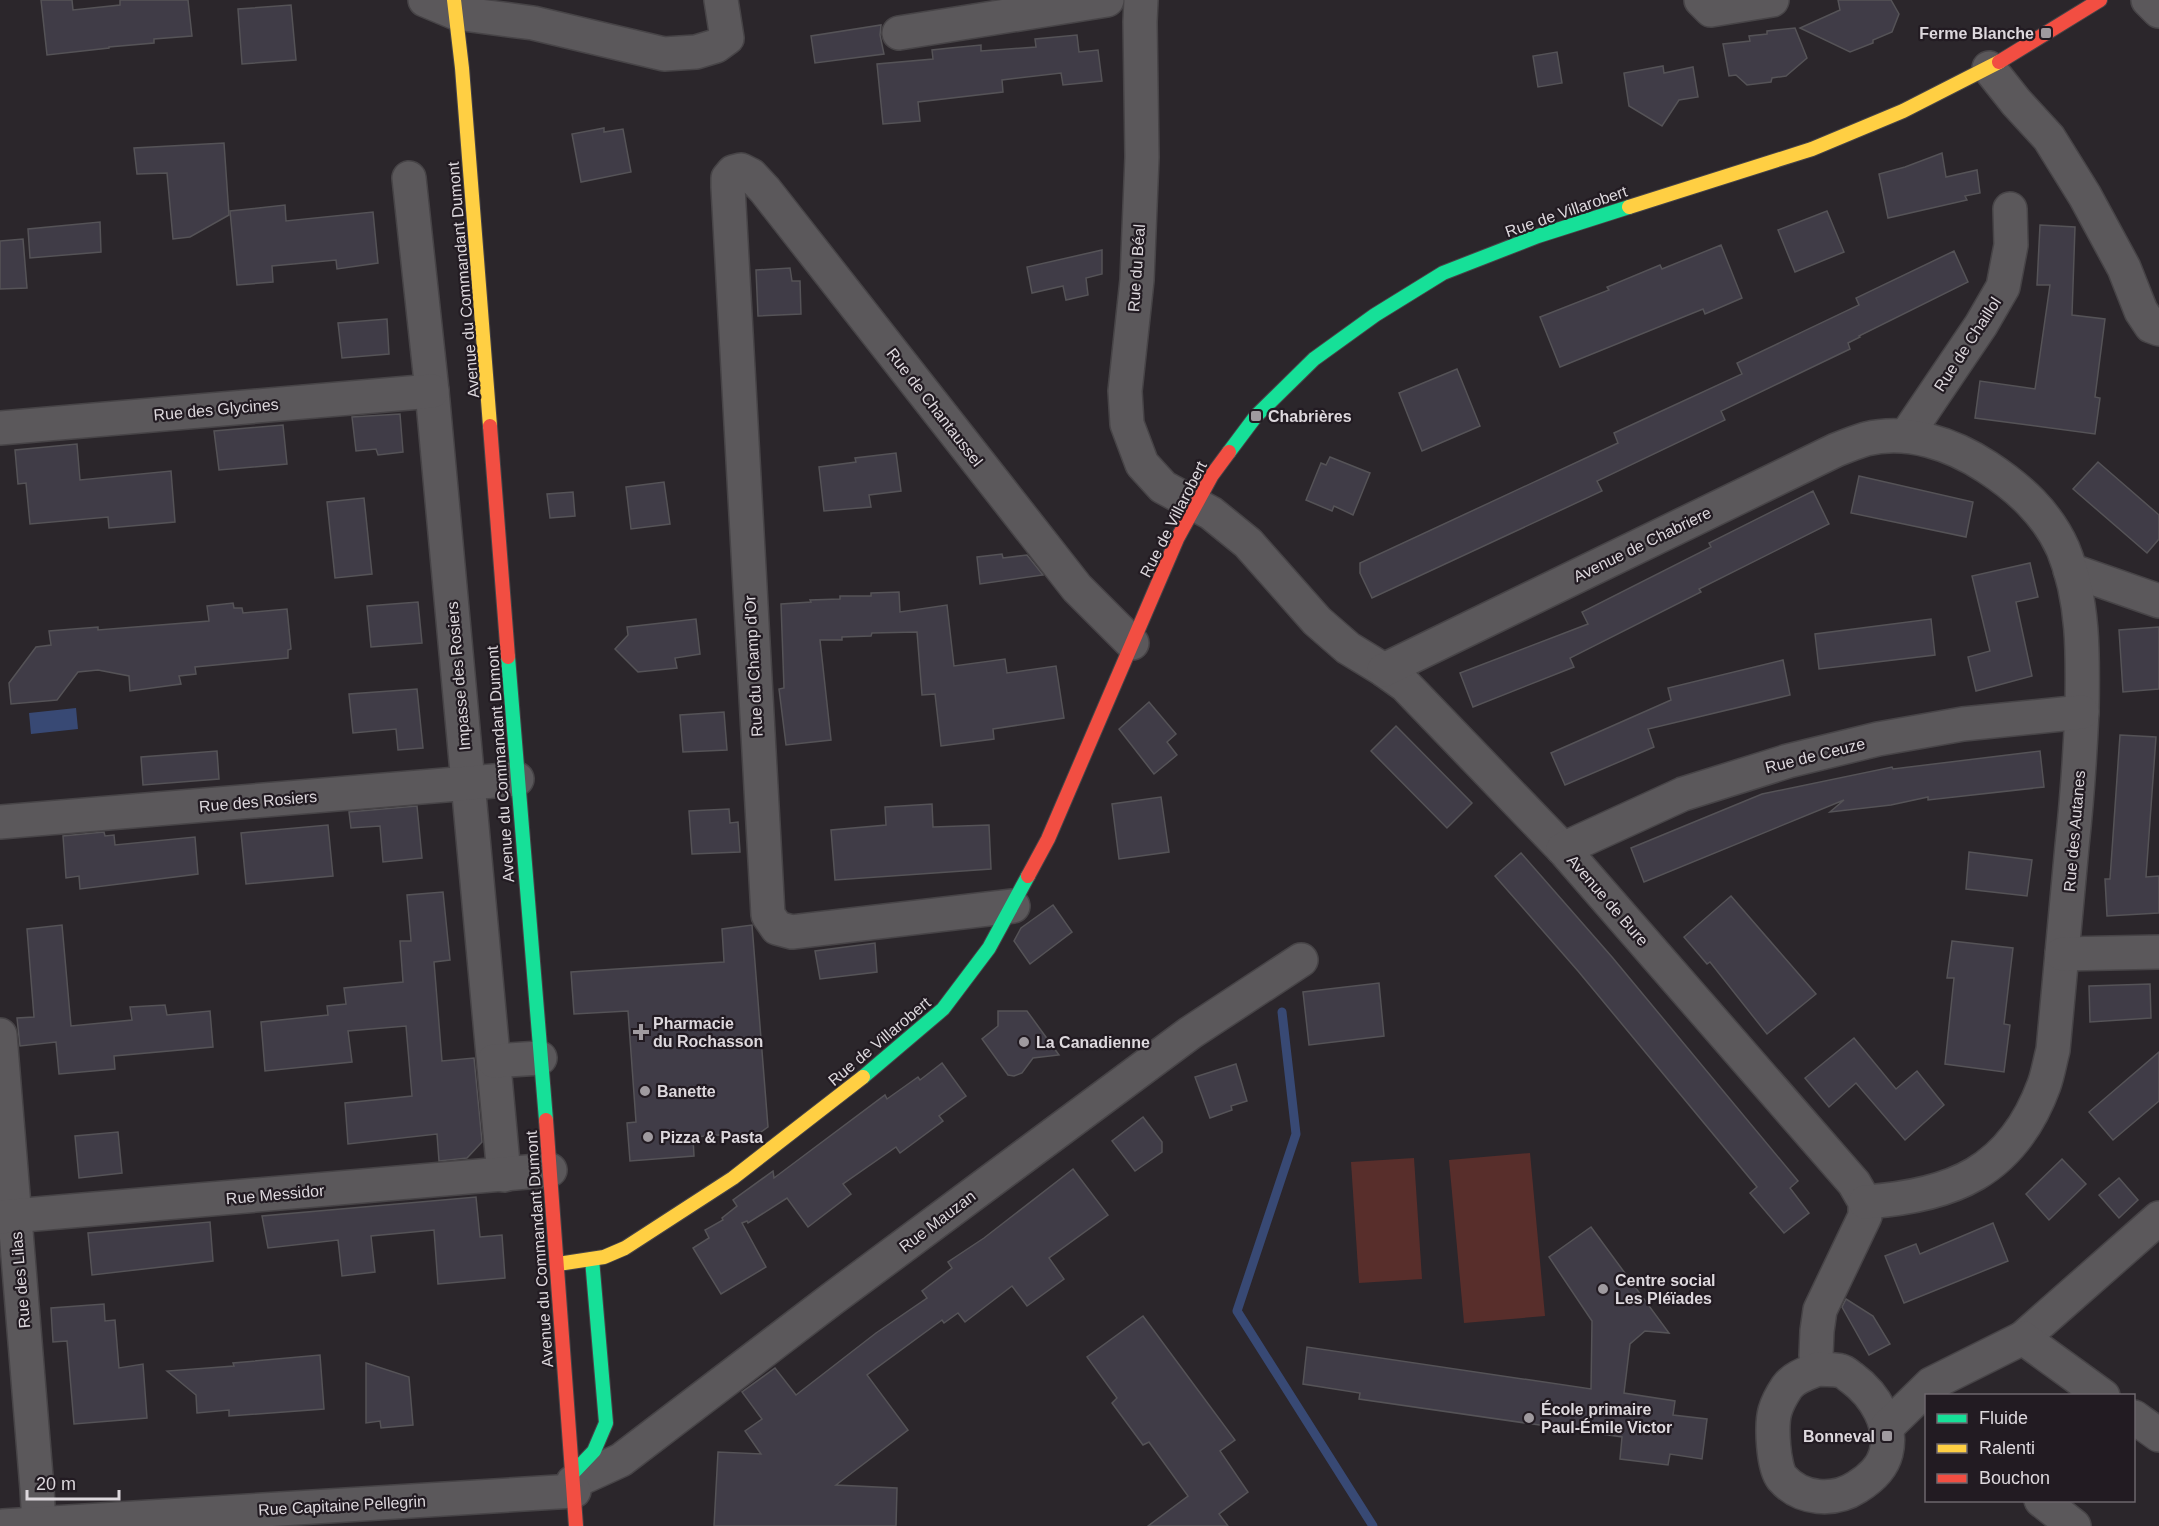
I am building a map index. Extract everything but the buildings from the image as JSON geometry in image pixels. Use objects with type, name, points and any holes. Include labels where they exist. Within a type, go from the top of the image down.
[{"type":"main road","name":"Rue de Villarobert","points":[[558,1264],[604,1257],[625,1248],[733,1178],[886,1059],[943,1008],[989,948],[1048,839],[1177,539],[1212,475],[1256,416],[1314,359],[1375,315],[1443,273],[1538,236],[1812,148],[1904,111],[1989,68],[2100,0]]},
{"type":"main road","name":"Avenue du Commandant Dumont","points":[[455,7],[462,68],[517,779],[558,1264],[576,1526]]},
{"type":"main road","points":[[573,1482],[602,1438],[606,1423],[592,1259]]},
{"type":"street","points":[[425,0],[664,54],[696,52],[716,46],[727,38],[721,0]]},
{"type":"street","points":[[899,33],[1107,0]]},
{"type":"street","name":"Rue du Béal","points":[[1141,0],[1143,157],[1137,280],[1125,391],[1127,424],[1143,464],[1163,487],[1196,503]]},
{"type":"street","points":[[1701,0],[1712,10],[1772,0]]},
{"type":"street","points":[[2148,0],[2159,11]]},
{"type":"street","points":[[1989,68],[2049,138],[2085,196],[2124,268],[2141,311],[2151,326],[2159,329]]},
{"type":"street","name":"Rue de Chantaussel","points":[[741,170],[765,190],[1077,588],[1132,643]]},
{"type":"street","name":"Rue du Champ d'Or","points":[[741,170],[733,172],[728,178],[728,187],[768,915],[777,928],[792,932],[1013,906]]},
{"type":"street","name":"Impasse des Rosiers","points":[[409,178],[432,391],[504,1174]]},
{"type":"street","name":"Rue de Chaillol","points":[[1906,436],[1981,325],[2003,287],[2011,245],[2010,209]]},
{"type":"street","name":"Rue des Glycines","points":[[0,428],[432,391]]},
{"type":"street","name":"Rue des Autanes","points":[[1865,1202],[1911,1197],[1973,1177],[1994,1162],[2028,1121],[2046,1076],[2053,1050],[2080,766],[2083,649],[2077,596],[2062,547],[2041,513],[2014,485],[1976,460],[1941,444],[1906,436]]},
{"type":"street","name":"Avenue de Chabriere","points":[[1384,670],[1836,450],[1868,439],[1906,436]]},
{"type":"street","name":"Avenue de Bure","points":[[1196,503],[1248,543],[1317,621],[1347,648],[1405,685],[1563,849],[1846,1172],[1865,1202]]},
{"type":"street","points":[[2070,570],[2159,601]]},
{"type":"street","name":"Rue de Ceuze","points":[[1563,849],[1683,794],[1788,761],[1878,740],[1963,724],[2082,712]]},
{"type":"street","name":"Rue des Rosiers","points":[[0,822],[517,779]]},
{"type":"street","points":[[2062,954],[2159,952]]},
{"type":"street","name":"Rue Mauzan","points":[[573,1482],[621,1460],[841,1292],[1190,1033],[1301,960]]},
{"type":"street","name":"Rue des Lilas","points":[[0,1035],[7,1216],[39,1525]]},
{"type":"street","points":[[494,1061],[540,1058]]},
{"type":"street","name":"Rue Messidor","points":[[7,1216],[550,1170]]},
{"type":"street","points":[[1818,1369],[1816,1355],[1820,1310],[1865,1216],[1865,1202]]},
{"type":"street","points":[[1937,1394],[2023,1338],[2159,1218]]},
{"type":"street","points":[[2023,1338],[2102,1394]]},
{"type":"street","points":[[1818,1369],[1842,1371],[1860,1384],[1878,1406],[1886,1428],[1887,1449],[1876,1473],[1849,1492],[1832,1496],[1814,1496],[1797,1490],[1781,1477],[1774,1447],[1775,1412],[1788,1385],[1818,1369]]},
{"type":"street","points":[[1860,1384],[1885,1388],[1950,1385]]},
{"type":"street","points":[[1886,1428],[1925,1402]]},
{"type":"street","points":[[2135,1418],[2159,1435]]},
{"type":"street","name":"Rue Capitaine Pellegrin","points":[[3,1526],[269,1518],[573,1482]]},
{"type":"street","points":[[2044,1502],[2074,1526]]},
{"type":"shaded area","points":[[1530,1153],[1545,1316],[1464,1323],[1449,1160]]},
{"type":"shaded area","points":[[1414,1158],[1422,1279],[1359,1283],[1351,1162]]},
{"type":"water","points":[[76,708],[78,729],[31,734],[29,713]]},
{"type":"waterway","points":[[1282,1012],[1296,1134],[1237,1311],[1373,1526]]},
{"type":"traffic: fast","points":[[1229,452],[1256,416],[1314,359],[1375,315],[1443,273],[1538,236],[1629,207]]},
{"type":"traffic: fast","points":[[508,657],[546,1120]]},
{"type":"traffic: fast","points":[[863,1077],[943,1009],[989,948],[1028,876]]},
{"type":"traffic: fast","points":[[573,1473],[594,1451],[606,1423],[592,1259]]},
{"type":"traffic: slow","points":[[454,0],[462,68],[490,426]]},
{"type":"traffic: slow","points":[[1629,207],[1812,149],[1903,111],[1999,62]]},
{"type":"traffic: slow","points":[[558,1264],[604,1257],[625,1248],[733,1178],[863,1077]]},
{"type":"traffic: jam","points":[[1999,62],[2100,0]]},
{"type":"traffic: jam","points":[[490,426],[508,657]]},
{"type":"traffic: jam","points":[[1028,876],[1048,839],[1177,539],[1212,475],[1229,452]]},
{"type":"traffic: jam","points":[[546,1120],[576,1526]]},
{"type":"place","name":"Ferme Blanche","points":[[2046,33]]},
{"type":"place","name":"Chabrières","points":[[1256,416]]},
{"type":"place","name":"Pharmacie du Rochasson","points":[[641,1032]]},
{"type":"place","name":"La Canadienne","points":[[1024,1042]]},
{"type":"place","name":"Banette","points":[[645,1091]]},
{"type":"place","name":"Pizza & Pasta","points":[[648,1137]]},
{"type":"place","name":"Centre social Les Pléïades","points":[[1603,1289]]},
{"type":"place","name":"École primaire Paul-Émile Victor","points":[[1529,1418]]},
{"type":"place","name":"Bonneval","points":[[1887,1436]]}]
